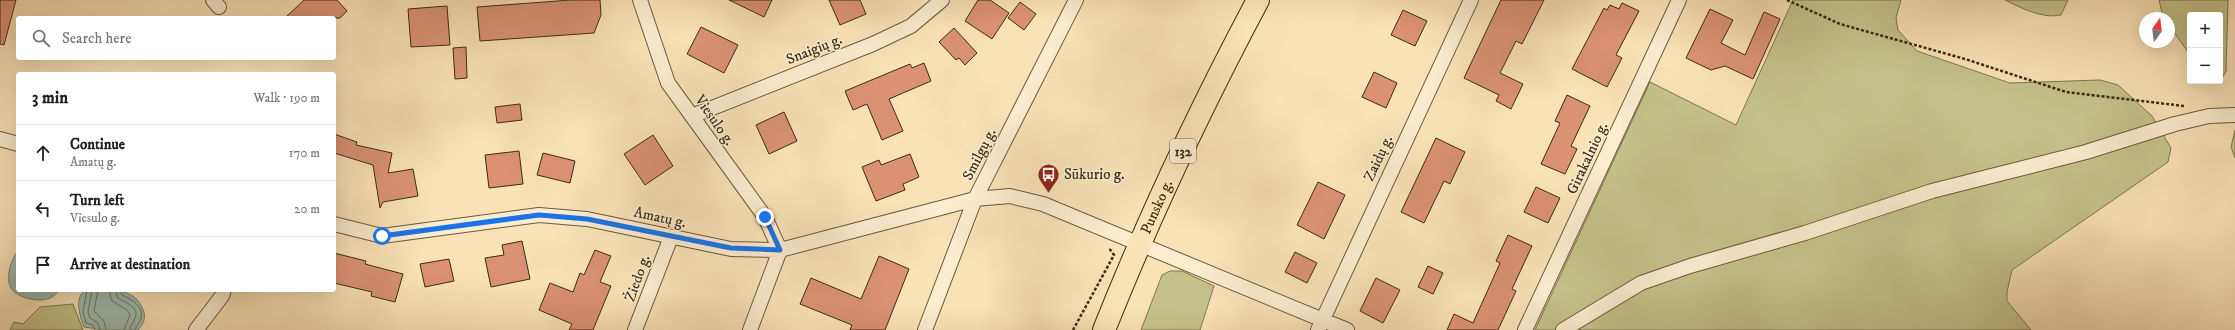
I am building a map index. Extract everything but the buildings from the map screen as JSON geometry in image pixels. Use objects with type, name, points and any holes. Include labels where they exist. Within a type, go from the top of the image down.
[{"type":"main road","name":"Punsko g.","points":[[1104,330],[1140,245],[1228,57],[1258,0]]},
{"type":"street","name":"Viesulo g.","points":[[640,0],[668,83],[765,217],[780,250]]},
{"type":"street","name":"Snaigių g.","points":[[692,116],[873,44],[911,26],[942,0]]},
{"type":"street","name":"Smilgų g.","points":[[925,330],[975,199],[1076,0]]},
{"type":"street","name":"Zaidų g.","points":[[1320,324],[1471,0]]},
{"type":"street","name":"Girakalnio g.","points":[[1525,330],[1679,0]]},
{"type":"street","points":[[1563,330],[1641,283],[1690,266],[1805,233],[1932,191],[2072,156],[2175,124],[2209,116],[2235,115]]},
{"type":"street","points":[[0,139],[16,143]]},
{"type":"street","name":"Amatų g.","points":[[336,224],[382,236],[539,215],[587,219],[731,248],[780,250],[975,199],[1010,196],[1043,204],[1320,324],[1347,330]]},
{"type":"street","name":"Žiedo g.","points":[[635,330],[671,237]]},
{"type":"street","points":[[750,330],[780,250]]},
{"type":"street","points":[[196,330],[222,296],[223,292]]},
{"type":"path","points":[[1787,0],[1840,24],[1965,59],[2066,92],[2194,108],[2209,116]]},
{"type":"shaded area","points":[[1793,0],[1901,0],[1896,18],[1898,30],[1917,51],[2010,83],[2100,80],[2118,85],[2152,116],[2171,148],[2168,162],[2012,270],[2007,292],[2007,301],[2031,330],[1535,330],[1650,82],[1736,125]]},
{"type":"shaded area","points":[[2005,0],[2068,0],[2061,15],[2054,16],[2032,12]]},
{"type":"shaded area","points":[[2159,0],[2228,0],[2226,71],[2223,76],[2223,12],[2187,12],[2187,51],[2175,34],[2175,12],[2162,12]]},
{"type":"shaded area","points":[[2235,130],[2235,158],[2231,147]]},
{"type":"shaded area","points":[[1170,271],[1182,271],[1214,286],[1200,330],[1141,330],[1162,275]]},
{"type":"shaded area","points":[[73,304],[83,330],[10,330],[14,322],[23,324],[40,307]]},
{"type":"water","points":[[16,253],[16,292],[57,292],[54,296],[34,300],[17,294],[13,290],[9,282],[9,273]]},
{"type":"water","points":[[125,292],[132,295],[138,300],[144,311],[145,317],[142,325],[138,330],[103,330],[84,327],[79,308],[82,293]]},
{"type":"place","name":"Sūkurio g.","points":[[1049,194]]},
{"type":"route","points":[[382,236],[539,215],[587,219],[731,248],[780,250],[765,217]]}]
